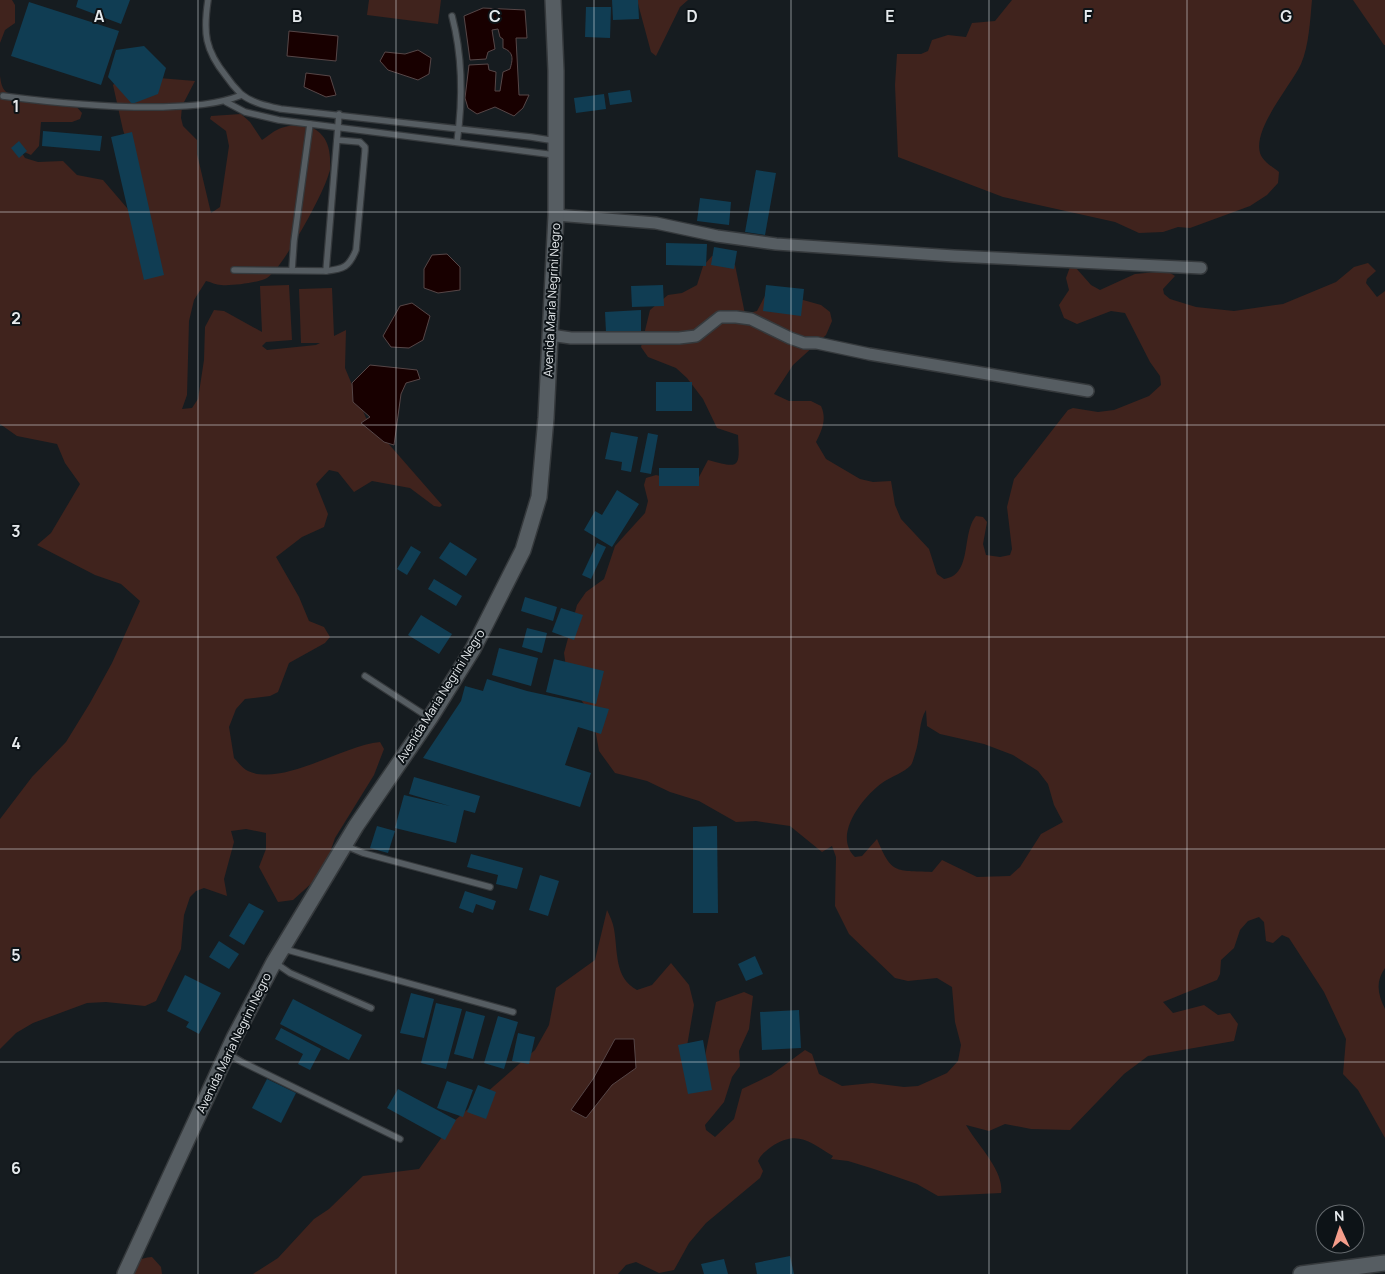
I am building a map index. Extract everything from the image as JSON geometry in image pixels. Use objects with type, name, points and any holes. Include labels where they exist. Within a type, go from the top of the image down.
[{"type":"street","name":"Avenida Maria Negrini Negro","points":[[125,1274],[227,1053],[274,962],[356,826],[430,718],[473,649],[506,588],[526,540],[539,497],[543,466],[556,215],[553,0]]},
{"type":"street","points":[[556,215],[656,223],[717,236],[776,244],[954,256],[1201,268]]},
{"type":"street","points":[[550,335],[571,338],[679,338],[696,336],[720,317],[736,317],[751,319],[804,343],[817,343],[869,354],[1088,391]]},
{"type":"street","points":[[1301,1274],[1357,1270],[1385,1263]]},
{"type":"lane","points":[[208,0],[205,19],[210,52],[218,66],[242,95],[261,104],[281,109],[531,137],[556,148]]},
{"type":"lane","points":[[452,16],[459,43],[462,73],[457,142]]},
{"type":"lane","points":[[3,96],[93,106],[132,108],[188,106],[226,102],[242,95]]},
{"type":"lane","points":[[226,102],[245,112],[279,120],[338,129],[457,142],[556,148]]},
{"type":"lane","points":[[326,270],[339,114]]},
{"type":"lane","points":[[292,270],[295,232],[310,124]]},
{"type":"lane","points":[[234,270],[340,269],[352,260],[356,250],[365,146],[360,142],[337,140]]},
{"type":"lane","points":[[365,676],[430,718]]},
{"type":"lane","points":[[344,846],[363,853],[490,887]]},
{"type":"lane","points":[[282,949],[513,1012]]},
{"type":"lane","points":[[274,962],[290,973],[371,1008]]},
{"type":"lane","points":[[227,1053],[400,1140]]},
{"type":"shaded area","points":[[0,0],[12,0],[15,5],[15,23],[5,30],[0,43]]},
{"type":"shaded area","points":[[369,0],[441,0],[438,24],[367,15]]},
{"type":"shaded area","points":[[637,0],[688,0],[680,7],[656,56],[651,52]]},
{"type":"shaded area","points":[[1012,0],[1312,0],[1304,57],[1267,120],[1259,143],[1261,156],[1279,172],[1278,183],[1267,195],[1250,206],[1190,228],[1178,227],[1163,232],[1139,233],[1115,222],[1003,197],[898,157],[895,85],[897,54],[921,54],[928,51],[932,40],[948,35],[966,37],[972,23],[995,21]]},
{"type":"shaded area","points":[[1353,0],[1385,0],[1385,45],[1384,45]]},
{"type":"shaded area","points":[[483,8],[525,10],[527,38],[516,38],[519,95],[529,95],[523,108],[514,116],[495,107],[477,114],[468,108],[465,98],[469,65],[488,64],[489,70],[496,72],[495,91],[500,91],[503,72],[510,69],[512,62],[511,54],[503,48],[503,39],[500,37],[498,29],[492,30],[495,49],[488,52],[486,59],[470,60],[464,16]]},
{"type":"shaded area","points":[[289,31],[338,36],[336,61],[287,56]]},
{"type":"shaded area","points":[[418,50],[431,58],[429,74],[418,80],[388,70],[380,61],[385,52],[405,54]]},
{"type":"shaded area","points":[[306,73],[330,76],[336,95],[326,97],[304,87]]},
{"type":"shaded area","points":[[0,76],[1,84],[8,93],[30,99],[75,105],[82,113],[80,119],[72,122],[41,122],[39,146],[31,155],[20,150],[25,158],[38,162],[63,161],[77,175],[103,180],[133,215],[145,194],[123,130],[113,85],[116,82],[159,78],[195,81],[182,106],[181,118],[183,126],[197,140],[197,154],[211,213],[220,207],[229,146],[226,131],[210,119],[211,116],[241,114],[250,122],[262,140],[279,129],[299,125],[308,126],[321,134],[329,148],[330,171],[311,212],[283,260],[267,278],[257,281],[244,284],[217,285],[206,281],[194,300],[189,321],[187,395],[182,409],[192,408],[198,399],[204,360],[205,327],[214,310],[224,311],[262,332],[260,286],[289,285],[292,340],[266,342],[262,346],[267,350],[316,345],[320,343],[301,343],[299,289],[332,288],[334,336],[346,330],[345,368],[366,418],[442,505],[440,507],[434,506],[410,488],[372,481],[354,492],[338,472],[329,470],[316,484],[328,514],[324,527],[302,537],[276,557],[299,597],[309,621],[324,627],[330,637],[325,643],[289,663],[278,692],[270,696],[245,699],[236,709],[229,727],[234,758],[248,771],[262,774],[278,774],[313,764],[365,745],[380,742],[384,749],[374,775],[335,838],[323,873],[293,900],[278,902],[259,867],[266,849],[266,833],[246,829],[231,831],[234,842],[224,879],[227,896],[204,888],[196,891],[190,897],[184,915],[181,949],[156,1001],[145,1006],[106,1002],[87,1003],[33,1023],[16,1033],[0,1049],[0,819],[32,777],[66,742],[112,663],[140,601],[121,584],[95,575],[37,545],[51,533],[80,484],[65,463],[57,444],[17,436],[0,424]]},
{"type":"shaded area","points":[[447,254],[460,267],[460,290],[438,293],[424,288],[424,269],[432,255]]},
{"type":"shaded area","points":[[712,256],[723,256],[735,265],[745,314],[757,311],[766,294],[771,291],[821,305],[830,312],[832,321],[826,335],[793,365],[774,394],[789,401],[811,401],[821,406],[824,420],[816,442],[826,459],[860,479],[873,482],[891,481],[895,505],[901,519],[929,549],[937,574],[944,579],[953,576],[959,570],[963,562],[969,533],[976,516],[983,517],[987,522],[983,544],[986,555],[1000,557],[1010,555],[1012,549],[1007,507],[1014,479],[1068,410],[1073,408],[1098,412],[1114,410],[1149,396],[1161,385],[1160,376],[1150,362],[1125,313],[1111,311],[1077,324],[1064,318],[1059,305],[1069,290],[1066,278],[1070,267],[1076,268],[1091,285],[1100,290],[1135,274],[1167,271],[1175,276],[1163,289],[1164,294],[1170,299],[1196,307],[1234,311],[1283,304],[1336,282],[1354,267],[1368,263],[1376,271],[1367,279],[1366,283],[1377,297],[1385,291],[1385,968],[1380,978],[1379,989],[1385,1009],[1385,1138],[1358,1090],[1343,1074],[1346,1039],[1324,992],[1289,938],[1282,935],[1273,943],[1266,941],[1264,922],[1259,917],[1248,921],[1240,930],[1234,948],[1221,960],[1220,974],[1217,980],[1163,1002],[1173,1013],[1204,1005],[1218,1015],[1230,1013],[1238,1024],[1234,1041],[1148,1056],[1124,1074],[1070,1130],[1031,1129],[1005,1124],[989,1131],[966,1125],[999,1176],[1001,1193],[938,1196],[917,1184],[874,1169],[848,1161],[831,1159],[833,1156],[817,1146],[796,1138],[780,1142],[762,1155],[758,1161],[763,1171],[760,1178],[706,1223],[689,1243],[674,1270],[659,1273],[636,1262],[626,1265],[618,1274],[253,1274],[278,1258],[314,1219],[329,1209],[363,1176],[419,1169],[452,1123],[535,1050],[549,1025],[556,988],[595,960],[607,910],[614,927],[618,963],[624,978],[630,985],[637,990],[652,985],[671,963],[689,985],[694,1005],[686,1052],[704,1061],[716,1002],[744,992],[753,996],[749,1029],[739,1051],[740,1066],[732,1077],[724,1102],[705,1125],[706,1130],[715,1137],[734,1119],[742,1089],[771,1075],[805,1050],[812,1054],[819,1074],[842,1086],[872,1083],[904,1087],[918,1086],[947,1073],[958,1061],[961,1045],[955,1022],[952,987],[937,978],[908,981],[895,978],[849,934],[835,906],[836,857],[832,846],[822,852],[790,826],[756,821],[736,822],[699,801],[670,792],[647,781],[615,773],[599,751],[593,717],[568,681],[564,653],[577,605],[586,592],[604,579],[615,546],[645,513],[648,501],[644,485],[646,478],[656,475],[681,481],[699,477],[708,460],[732,465],[738,460],[738,435],[717,428],[703,399],[687,378],[676,368],[648,357],[641,347],[650,310],[668,295],[682,293],[697,285],[703,266]],"holes":[[[926,710],[927,726],[940,734],[984,744],[1013,755],[1038,771],[1048,784],[1054,805],[1063,822],[1041,834],[1020,867],[1010,876],[977,877],[942,860],[932,872],[902,870],[891,865],[877,839],[862,856],[855,857],[849,848],[848,828],[859,807],[874,789],[912,764],[922,719]]]},
{"type":"shaded area","points":[[412,303],[430,316],[423,340],[409,348],[391,347],[383,336],[400,306]]},
{"type":"shaded area","points":[[370,365],[417,370],[420,379],[406,383],[401,394],[394,445],[384,442],[361,423],[370,417],[353,402],[352,383]]},
{"type":"shaded area","points":[[615,1039],[634,1039],[636,1068],[612,1085],[586,1118],[571,1110],[593,1079]]},
{"type":"shaded area","points":[[152,1257],[161,1267],[162,1274],[125,1274],[136,1262]]},
{"type":"building","points":[[78,0],[130,0],[121,24],[76,7]]},
{"type":"building","points":[[612,0],[638,0],[639,19],[613,20]]},
{"type":"building","points":[[29,2],[119,31],[101,85],[11,56]]},
{"type":"building","points":[[586,7],[611,7],[610,38],[585,37]]},
{"type":"building","points":[[144,46],[166,68],[158,94],[132,104],[108,77],[116,50]]},
{"type":"building","points":[[630,90],[632,102],[610,105],[608,93]]},
{"type":"building","points":[[604,94],[606,109],[576,113],[574,98]]},
{"type":"building","points":[[43,131],[102,136],[100,151],[42,146]]},
{"type":"building","points":[[132,132],[164,275],[144,280],[111,137]]},
{"type":"building","points":[[19,141],[27,151],[19,158],[11,148]]},
{"type":"building","points":[[756,170],[776,173],[765,235],[745,232]]},
{"type":"building","points":[[700,198],[731,202],[729,225],[697,221]]},
{"type":"building","points":[[666,243],[707,244],[706,266],[666,265]]},
{"type":"building","points":[[714,247],[737,251],[734,269],[711,265]]},
{"type":"building","points":[[663,285],[664,306],[632,307],[631,286]]},
{"type":"building","points":[[766,285],[804,289],[801,316],[763,311]]},
{"type":"building","points":[[641,310],[641,331],[606,332],[605,312]]},
{"type":"building","points":[[656,382],[692,382],[692,411],[656,411]]},
{"type":"building","points":[[611,432],[638,437],[631,472],[621,470],[622,462],[605,459]]},
{"type":"building","points":[[648,433],[658,435],[651,474],[640,472]]},
{"type":"building","points":[[659,468],[699,468],[699,486],[659,486]]},
{"type":"building","points":[[617,490],[639,504],[612,547],[584,530],[595,511],[602,515]]},
{"type":"building","points":[[450,542],[477,559],[466,576],[439,558]]},
{"type":"building","points":[[597,543],[606,547],[591,579],[582,575]]},
{"type":"building","points":[[411,546],[421,552],[407,575],[397,569]]},
{"type":"building","points":[[434,579],[462,596],[456,606],[428,589]]},
{"type":"building","points":[[525,597],[557,607],[553,621],[521,611]]},
{"type":"building","points":[[561,608],[583,615],[574,640],[552,632]]},
{"type":"building","points":[[421,615],[452,634],[439,654],[408,635]]},
{"type":"building","points":[[527,628],[547,633],[542,653],[522,647]]},
{"type":"building","points":[[499,648],[538,658],[531,686],[492,675]]},
{"type":"building","points":[[554,659],[604,671],[596,704],[546,692]]},
{"type":"building","points":[[487,679],[527,691],[609,709],[601,734],[578,727],[565,765],[591,773],[580,807],[423,758],[461,701],[465,686],[483,691]]},
{"type":"building","points":[[414,777],[480,796],[475,813],[464,810],[456,843],[395,828],[404,795],[450,806],[409,794]]},
{"type":"building","points":[[377,826],[395,831],[388,853],[370,848]]},
{"type":"building","points":[[717,826],[718,913],[693,913],[693,827]]},
{"type":"building","points":[[471,854],[523,868],[517,889],[496,884],[498,875],[467,867]]},
{"type":"building","points":[[540,875],[559,881],[548,916],[529,910]]},
{"type":"building","points":[[465,891],[496,901],[493,910],[476,904],[473,913],[459,908]]},
{"type":"building","points":[[249,903],[264,911],[244,945],[229,936]]},
{"type":"building","points":[[219,941],[239,954],[229,969],[209,957]]},
{"type":"building","points":[[755,956],[763,974],[746,981],[738,964]]},
{"type":"building","points":[[185,975],[221,993],[199,1034],[186,1027],[189,1022],[167,1011]]},
{"type":"building","points":[[411,993],[434,999],[424,1038],[400,1033]]},
{"type":"building","points":[[293,999],[362,1035],[349,1060],[280,1024]]},
{"type":"building","points":[[436,1003],[462,1009],[446,1069],[421,1063]]},
{"type":"building","points":[[799,1010],[801,1048],[762,1050],[760,1012]]},
{"type":"building","points":[[466,1011],[485,1016],[473,1059],[454,1054]]},
{"type":"building","points":[[498,1016],[518,1022],[504,1069],[484,1063]]},
{"type":"building","points":[[281,1028],[321,1049],[310,1070],[298,1064],[303,1054],[275,1039]]},
{"type":"building","points":[[518,1033],[535,1037],[529,1064],[512,1061]]},
{"type":"building","points":[[703,1040],[712,1090],[688,1094],[678,1045]]},
{"type":"building","points":[[267,1079],[296,1093],[281,1123],[252,1108]]},
{"type":"building","points":[[447,1081],[473,1090],[463,1117],[437,1108]]},
{"type":"building","points":[[478,1085],[496,1092],[486,1119],[467,1112]]},
{"type":"building","points":[[398,1089],[456,1120],[445,1140],[387,1108]]},
{"type":"building","points":[[790,1256],[794,1274],[757,1274],[755,1263]]},
{"type":"building","points":[[724,1259],[728,1274],[704,1274],[701,1264]]}]
